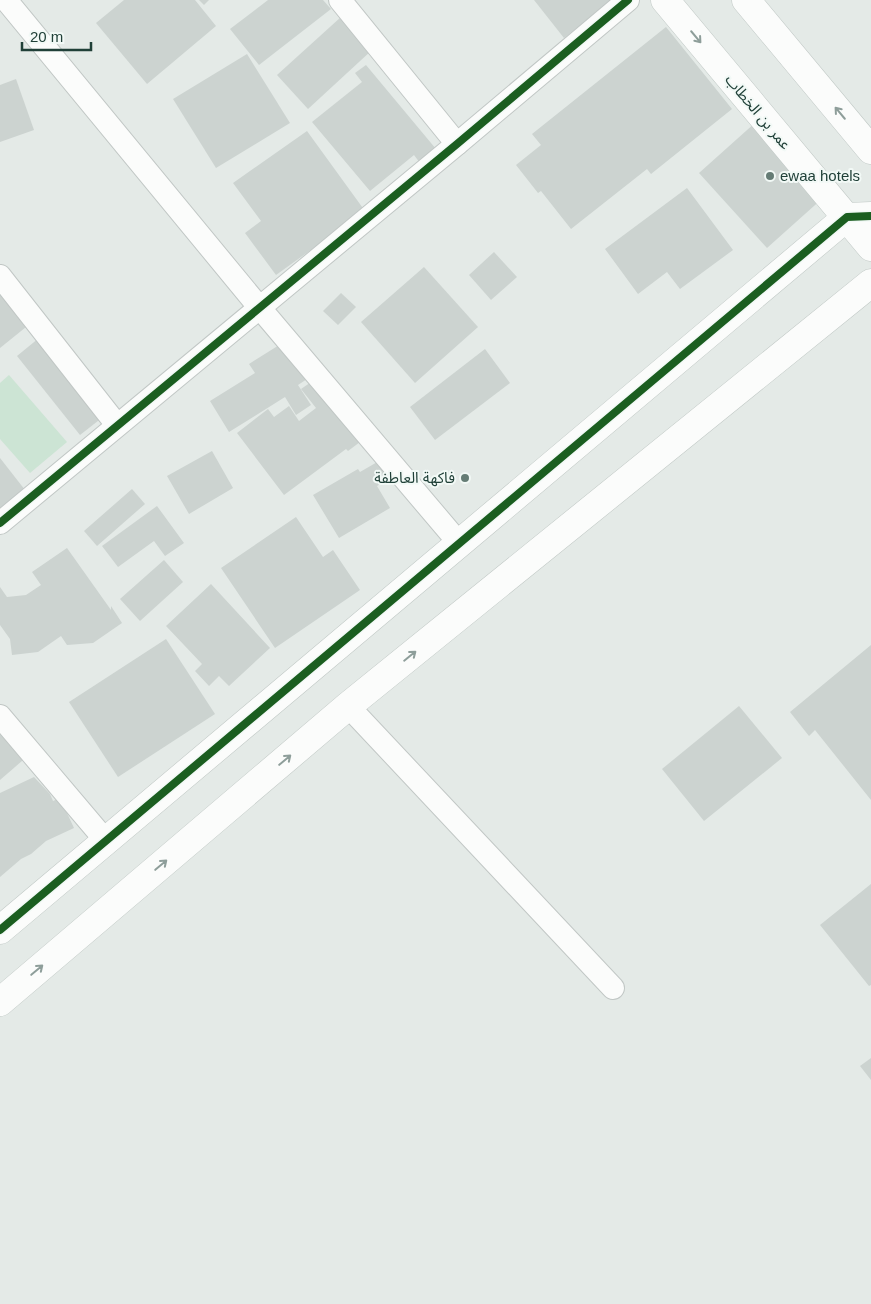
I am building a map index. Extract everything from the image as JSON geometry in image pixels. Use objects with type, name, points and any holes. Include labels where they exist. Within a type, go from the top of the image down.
[{"type":"street","points":[[340,0],[457,144]]},
{"type":"street","points":[[0,523],[628,0]]},
{"type":"street","name":"عمر بن الخطاب","points":[[664,0],[859,217],[871,247]]},
{"type":"street","points":[[746,0],[871,150]]},
{"type":"street","points":[[7,4],[259,307],[459,543]]},
{"type":"street","points":[[0,930],[459,543],[859,217]]},
{"type":"street","points":[[0,276],[117,426]]},
{"type":"street","points":[[0,1002],[348,706],[871,284]]},
{"type":"street","points":[[348,706],[613,988]]},
{"type":"street","points":[[0,716],[106,841]]},
{"type":"green space","points":[[9,375],[67,442],[30,473],[0,439],[0,383]]},
{"type":"building","points":[[124,0],[195,0],[216,26],[147,84],[96,23]]},
{"type":"building","points":[[199,0],[209,0],[204,5]]},
{"type":"building","points":[[268,0],[323,0],[331,9],[259,65],[230,29]]},
{"type":"building","points":[[534,0],[612,0],[564,38]]},
{"type":"building","points":[[341,17],[372,50],[308,109],[277,75]]},
{"type":"building","points":[[666,27],[732,109],[651,174],[647,169],[571,229],[541,191],[538,193],[516,165],[541,145],[532,134]]},
{"type":"building","points":[[247,54],[290,123],[216,168],[173,99]]},
{"type":"building","points":[[366,65],[436,149],[420,163],[414,155],[370,191],[312,122],[362,82],[355,73]]},
{"type":"building","points":[[16,79],[34,130],[0,142],[0,85]]},
{"type":"building","points":[[756,122],[824,197],[767,248],[699,173]]},
{"type":"building","points":[[307,131],[365,211],[276,275],[245,233],[261,221],[233,183]]},
{"type":"building","points":[[687,188],[733,250],[680,289],[667,272],[638,294],[605,249]]},
{"type":"building","points":[[494,252],[517,277],[491,300],[469,275]]},
{"type":"building","points":[[424,267],[478,327],[415,383],[361,322]]},
{"type":"building","points":[[0,285],[31,323],[0,348]]},
{"type":"building","points":[[341,293],[356,307],[338,325],[323,311]]},
{"type":"building","points":[[39,338],[103,417],[80,435],[17,356]]},
{"type":"building","points":[[284,342],[307,379],[298,385],[311,405],[296,415],[285,397],[229,432],[210,401],[255,373],[249,364]]},
{"type":"building","points":[[485,349],[510,383],[435,440],[410,407]]},
{"type":"building","points":[[317,378],[364,439],[348,451],[346,449],[284,495],[237,433],[268,409],[274,417],[289,406],[299,421],[316,408],[301,389]]},
{"type":"building","points":[[212,451],[233,488],[189,514],[167,476]]},
{"type":"building","points":[[0,458],[25,490],[0,510]]},
{"type":"building","points":[[379,461],[390,478],[377,486],[390,508],[339,538],[313,495],[358,469],[360,472]]},
{"type":"building","points":[[132,489],[145,504],[97,546],[84,531]]},
{"type":"building","points":[[157,506],[184,543],[165,556],[154,541],[118,567],[102,546]]},
{"type":"building","points":[[296,517],[323,557],[333,550],[360,590],[275,648],[221,568]]},
{"type":"building","points":[[67,548],[122,623],[93,643],[67,645],[61,636],[38,652],[12,655],[10,639],[0,625],[0,587],[7,597],[26,595],[41,585],[32,572]]},
{"type":"building","points":[[164,560],[183,582],[140,621],[120,599]]},
{"type":"building","points":[[211,584],[270,648],[229,686],[219,676],[209,686],[195,671],[202,664],[166,626]]},
{"type":"building","points":[[166,639],[215,714],[118,777],[69,702]]},
{"type":"building","points":[[871,645],[871,800],[815,730],[809,736],[790,712]]},
{"type":"building","points":[[739,706],[782,758],[704,821],[662,769]]},
{"type":"building","points":[[0,733],[30,754],[0,780]]},
{"type":"building","points":[[34,777],[50,794],[53,801],[60,798],[74,828],[46,841],[0,877],[0,793]]},
{"type":"building","points":[[871,884],[871,985],[869,986],[820,925]]},
{"type":"building","points":[[871,1058],[871,1080],[860,1066]]},
{"type":"cycle path","points":[[0,523],[628,0]]},
{"type":"cycle path","points":[[0,930],[847,217],[871,216]]},
{"type":"place","name":"ewaa hotels","points":[[770,176]]},
{"type":"place","name":"فاكهة العاطفة","points":[[465,478]]}]
